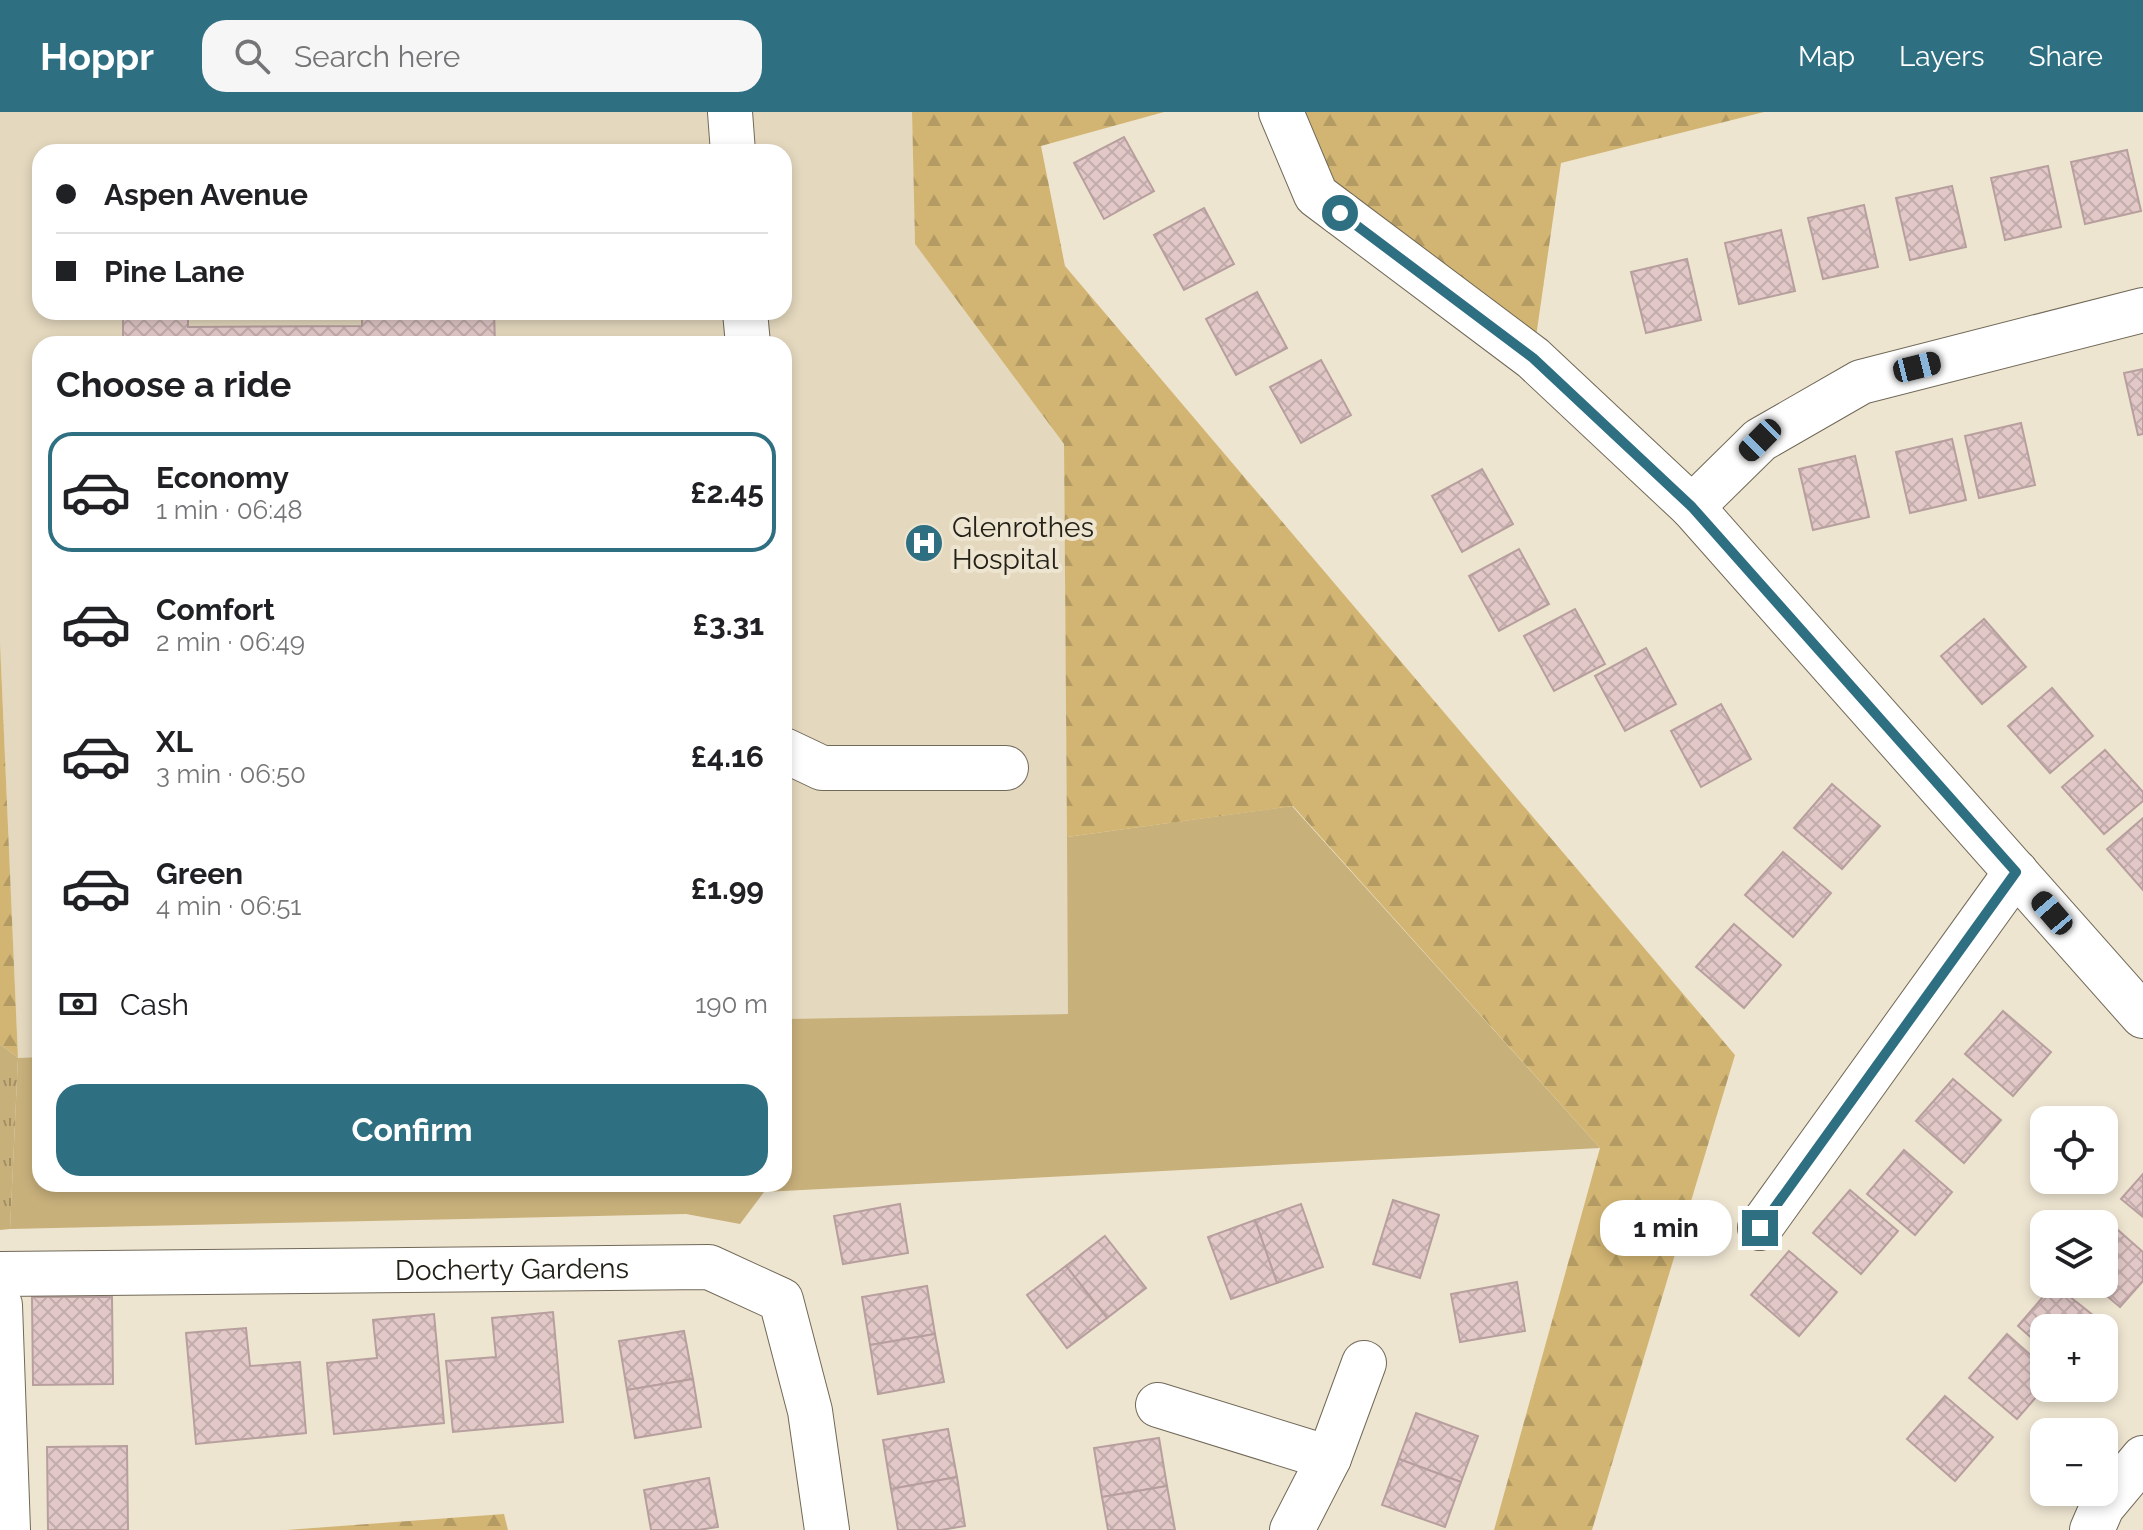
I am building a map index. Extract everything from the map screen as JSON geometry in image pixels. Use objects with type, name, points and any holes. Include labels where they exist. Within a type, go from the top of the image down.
[{"type":"street","points":[[730,112],[732,144]]},
{"type":"street","points":[[1281,112],[1316,195],[1533,358],[1692,507],[2143,1016]]},
{"type":"street","points":[[1692,507],[1760,440],[1861,382],[2143,310]]},
{"type":"street","points":[[792,754],[822,768],[1006,768]]},
{"type":"street","points":[[1760,1228],[2016,872]]},
{"type":"street","name":"Docherty Gardens","points":[[0,1274],[709,1267],[781,1300],[810,1411],[827,1530]]},
{"type":"street","points":[[0,1305],[8,1530]]},
{"type":"street","points":[[1292,1530],[1329,1458],[1364,1363]]},
{"type":"street","points":[[1158,1405],[1329,1458]]},
{"type":"street","points":[[2092,1530],[2102,1507],[2143,1458]]},
{"type":"shaded area","name":"Glenrothes Hospital","points":[[0,112],[912,112],[915,244],[1064,444],[1069,1014],[792,1019],[792,336],[32,336],[32,1057],[18,1058],[0,642]]},
{"type":"green space","points":[[912,112],[1164,112],[1041,146],[1065,266],[1735,1055],[1592,1530],[1494,1530],[1600,1148],[1293,806],[1067,837],[1064,444],[915,244]]},
{"type":"green space","points":[[1281,112],[1764,112],[1561,163],[1533,358],[1316,195]]},
{"type":"green space","points":[[0,642],[18,1058],[0,1044]]},
{"type":"green space","points":[[1292,806],[1600,1148],[792,1191],[792,1019],[1068,1014],[1067,837]]},
{"type":"green space","points":[[0,1044],[18,1058],[10,1229],[0,1230]]},
{"type":"green space","points":[[32,1057],[32,1192],[764,1192],[740,1224],[686,1214],[10,1229],[18,1058]]},
{"type":"green space","points":[[504,1514],[508,1530],[286,1530]]},
{"type":"building","points":[[1124,137],[1154,191],[1104,219],[1074,163]]},
{"type":"building","points":[[2127,150],[2141,211],[2085,224],[2071,162]]},
{"type":"building","points":[[2048,166],[2061,227],[2005,240],[1991,178]]},
{"type":"building","points":[[1952,186],[1966,247],[1910,260],[1896,198]]},
{"type":"building","points":[[1864,205],[1878,267],[1823,279],[1808,218]]},
{"type":"building","points":[[1204,208],[1234,264],[1184,290],[1154,235]]},
{"type":"building","points":[[1781,230],[1795,291],[1739,304],[1725,243]]},
{"type":"building","points":[[1687,259],[1701,320],[1646,333],[1631,272]]},
{"type":"building","points":[[1257,292],[1287,348],[1236,375],[1206,319]]},
{"type":"building","points":[[123,320],[188,320],[188,327],[362,326],[362,320],[494,320],[495,336],[123,336]]},
{"type":"building","points":[[1321,360],[1351,415],[1301,443],[1270,387]]},
{"type":"building","points":[[2143,369],[2143,434],[2138,435],[2124,373]]},
{"type":"building","points":[[2021,423],[2035,485],[1979,498],[1965,436]]},
{"type":"building","points":[[1952,439],[1966,500],[1910,513],[1896,452]]},
{"type":"building","points":[[1855,456],[1869,517],[1813,530],[1799,469]]},
{"type":"building","points":[[1482,469],[1513,524],[1462,552],[1432,496]]},
{"type":"building","points":[[1519,549],[1549,604],[1499,631],[1469,576]]},
{"type":"building","points":[[1575,609],[1605,664],[1554,691],[1524,636]]},
{"type":"building","points":[[1984,619],[2026,667],[1982,704],[1941,656]]},
{"type":"building","points":[[1646,648],[1676,704],[1625,731],[1595,676]]},
{"type":"building","points":[[2052,688],[2093,736],[2050,773],[2008,726]]},
{"type":"building","points":[[1721,704],[1751,759],[1701,787],[1671,731]]},
{"type":"building","points":[[2105,750],[2143,792],[2143,801],[2104,834],[2062,787]]},
{"type":"building","points":[[1832,784],[1880,826],[1842,869],[1794,828]]},
{"type":"building","points":[[2143,818],[2143,890],[2107,849]]},
{"type":"building","points":[[1783,852],[1831,893],[1793,937],[1745,895]]},
{"type":"building","points":[[1734,924],[1781,965],[1744,1008],[1696,967]]},
{"type":"building","points":[[2003,1011],[2051,1052],[2013,1096],[1965,1054]]},
{"type":"building","points":[[1953,1079],[2001,1120],[1964,1163],[1916,1121]]},
{"type":"building","points":[[1904,1150],[1952,1192],[1915,1235],[1867,1194]]},
{"type":"building","points":[[2143,1174],[2143,1217],[2121,1199]]},
{"type":"building","points":[[1850,1190],[1898,1231],[1861,1274],[1813,1233]]},
{"type":"building","points":[[1393,1200],[1439,1215],[1420,1278],[1373,1264]]},
{"type":"building","points":[[900,1204],[908,1253],[843,1264],[834,1216]]},
{"type":"building","points":[[1301,1204],[1323,1267],[1277,1283],[1255,1220]]},
{"type":"building","points":[[1255,1220],[1277,1283],[1231,1299],[1208,1237]]},
{"type":"building","points":[[2118,1230],[2143,1252],[2143,1281],[2120,1307],[2109,1298],[2118,1298]]},
{"type":"building","points":[[1105,1236],[1146,1288],[1107,1318],[1066,1266]]},
{"type":"building","points":[[1789,1251],[1837,1292],[1799,1336],[1751,1295]]},
{"type":"building","points":[[1066,1266],[1107,1318],[1067,1348],[1027,1295]]},
{"type":"building","points":[[1517,1282],[1525,1331],[1460,1342],[1451,1294]]},
{"type":"building","points":[[927,1286],[935,1334],[870,1345],[862,1297]]},
{"type":"building","points":[[32,1297],[112,1297],[113,1384],[33,1385]]},
{"type":"building","points":[[2042,1298],[2072,1298],[2092,1314],[2030,1314],[2030,1337],[2018,1326]]},
{"type":"building","points":[[553,1312],[563,1422],[453,1432],[446,1361],[496,1357],[492,1318]]},
{"type":"building","points":[[434,1314],[444,1423],[334,1434],[327,1363],[377,1358],[373,1320]]},
{"type":"building","points":[[246,1328],[250,1366],[300,1362],[306,1433],[196,1444],[186,1333]]},
{"type":"building","points":[[684,1331],[693,1379],[627,1390],[619,1341]]},
{"type":"building","points":[[935,1334],[944,1382],[878,1394],[870,1345]]},
{"type":"building","points":[[2007,1334],[2030,1355],[2032,1402],[2017,1419],[1969,1378]]},
{"type":"building","points":[[693,1379],[701,1427],[635,1438],[627,1390]]},
{"type":"building","points":[[1945,1396],[1993,1437],[1955,1481],[1907,1439]]},
{"type":"building","points":[[1416,1413],[1478,1436],[1461,1482],[1399,1459]]},
{"type":"building","points":[[948,1429],[957,1477],[891,1489],[883,1440]]},
{"type":"building","points":[[1159,1438],[1167,1486],[1102,1497],[1094,1448]]},
{"type":"building","points":[[127,1446],[128,1530],[48,1530],[47,1447]]},
{"type":"building","points":[[1399,1459],[1461,1482],[1445,1527],[1382,1505]]},
{"type":"building","points":[[957,1477],[965,1526],[941,1530],[898,1530],[891,1489]]},
{"type":"building","points":[[709,1478],[718,1527],[651,1530],[644,1490]]},
{"type":"building","points":[[1167,1486],[1175,1530],[1108,1530],[1102,1497]]},
{"type":"place","name":"Glenrothes Hospital","points":[[924,543]]},
{"type":"route","points":[[1340,213],[1533,358],[1692,507],[2016,872],[1760,1228]]}]
